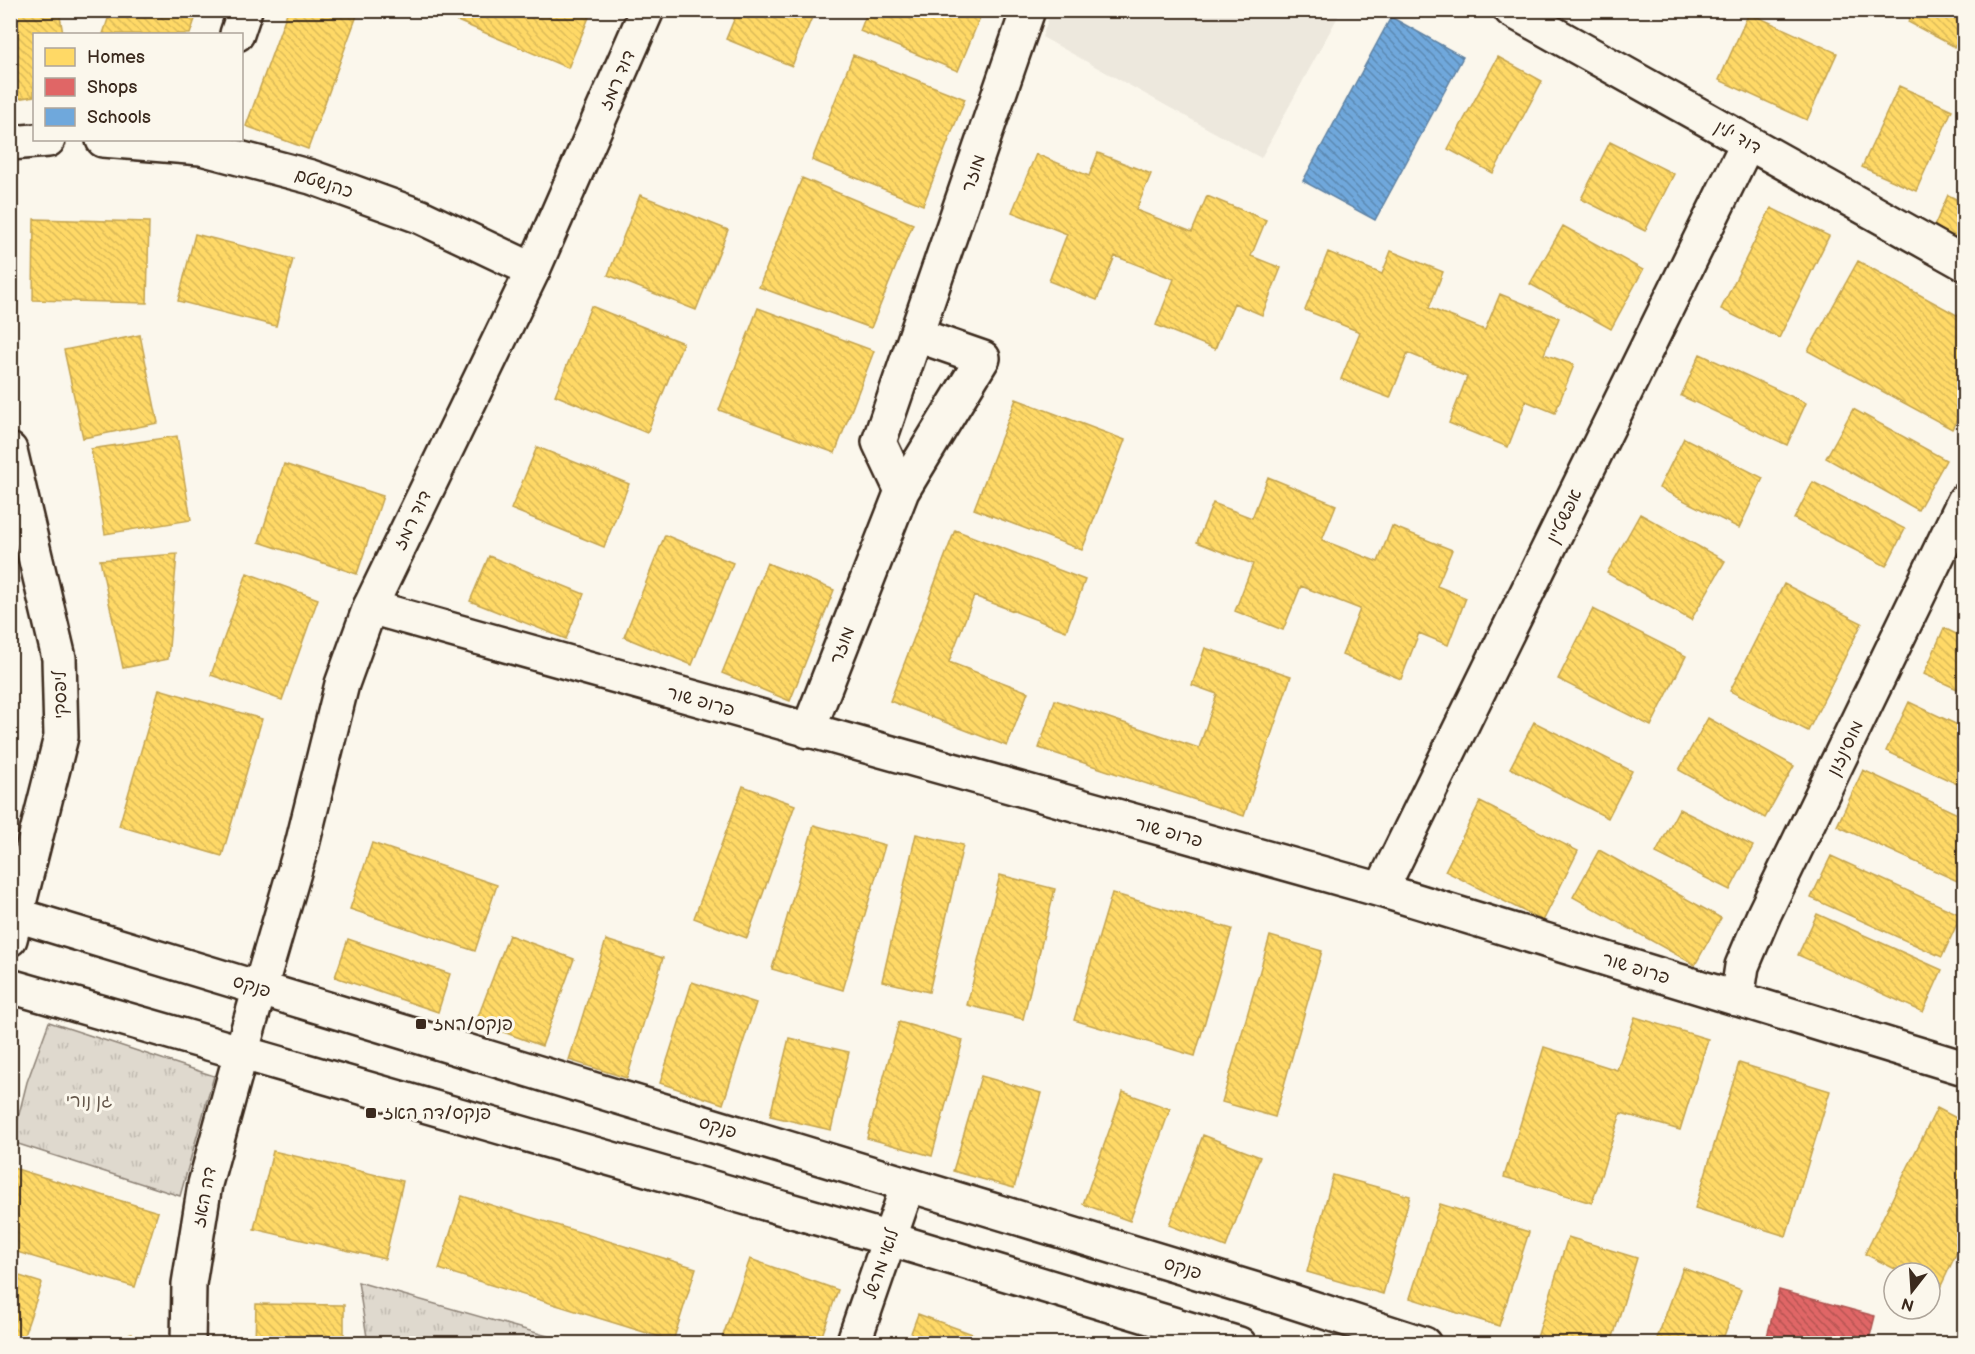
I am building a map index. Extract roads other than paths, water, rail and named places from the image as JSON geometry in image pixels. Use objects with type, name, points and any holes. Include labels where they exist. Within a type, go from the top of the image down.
[{"type":"street","points":[[237,33],[244,10]]},
{"type":"street","name":"דוד רמז","points":[[241,1053],[302,845],[342,684],[370,608],[533,270],[647,10]]},
{"type":"street","name":"מוזר","points":[[902,491],[879,442],[1028,10]]},
{"type":"street","name":"דוד ילין","points":[[1511,10],[1965,263]]},
{"type":"street","points":[[10,143],[35,141]]},
{"type":"street","name":"כהנשטם","points":[[128,141],[202,144],[310,177],[419,216],[533,270]]},
{"type":"street","name":"אפשטיין","points":[[1381,890],[1748,142]]},
{"type":"street","name":"מוזר","points":[[808,731],[902,491],[983,358],[917,335]]},
{"type":"street","name":"ליפסקי","points":[[10,450],[60,658],[61,737],[13,923]]},
{"type":"street","name":"מוסינזון","points":[[1737,999],[1742,966],[1764,914],[1965,501]]},
{"type":"street","name":"פרופ שור","points":[[370,608],[1381,890],[1965,1068]]},
{"type":"street","name":"פנקס","points":[[13,923],[260,989],[1424,1344]]},
{"type":"street","points":[[10,986],[890,1239],[1239,1344]]},
{"type":"street","name":"דה האז","points":[[188,1344],[189,1284],[205,1184],[241,1053]]},
{"type":"street","name":"לואי מרשל","points":[[852,1344],[908,1185]]},
{"type":"place","name":"פנקס/רמז","points":[[421,1024]]},
{"type":"place","name":"פנקס/דה האז","points":[[371,1113]]},
{"type":"park label","name":"גן נורי","points":[[89,1101]]}]
